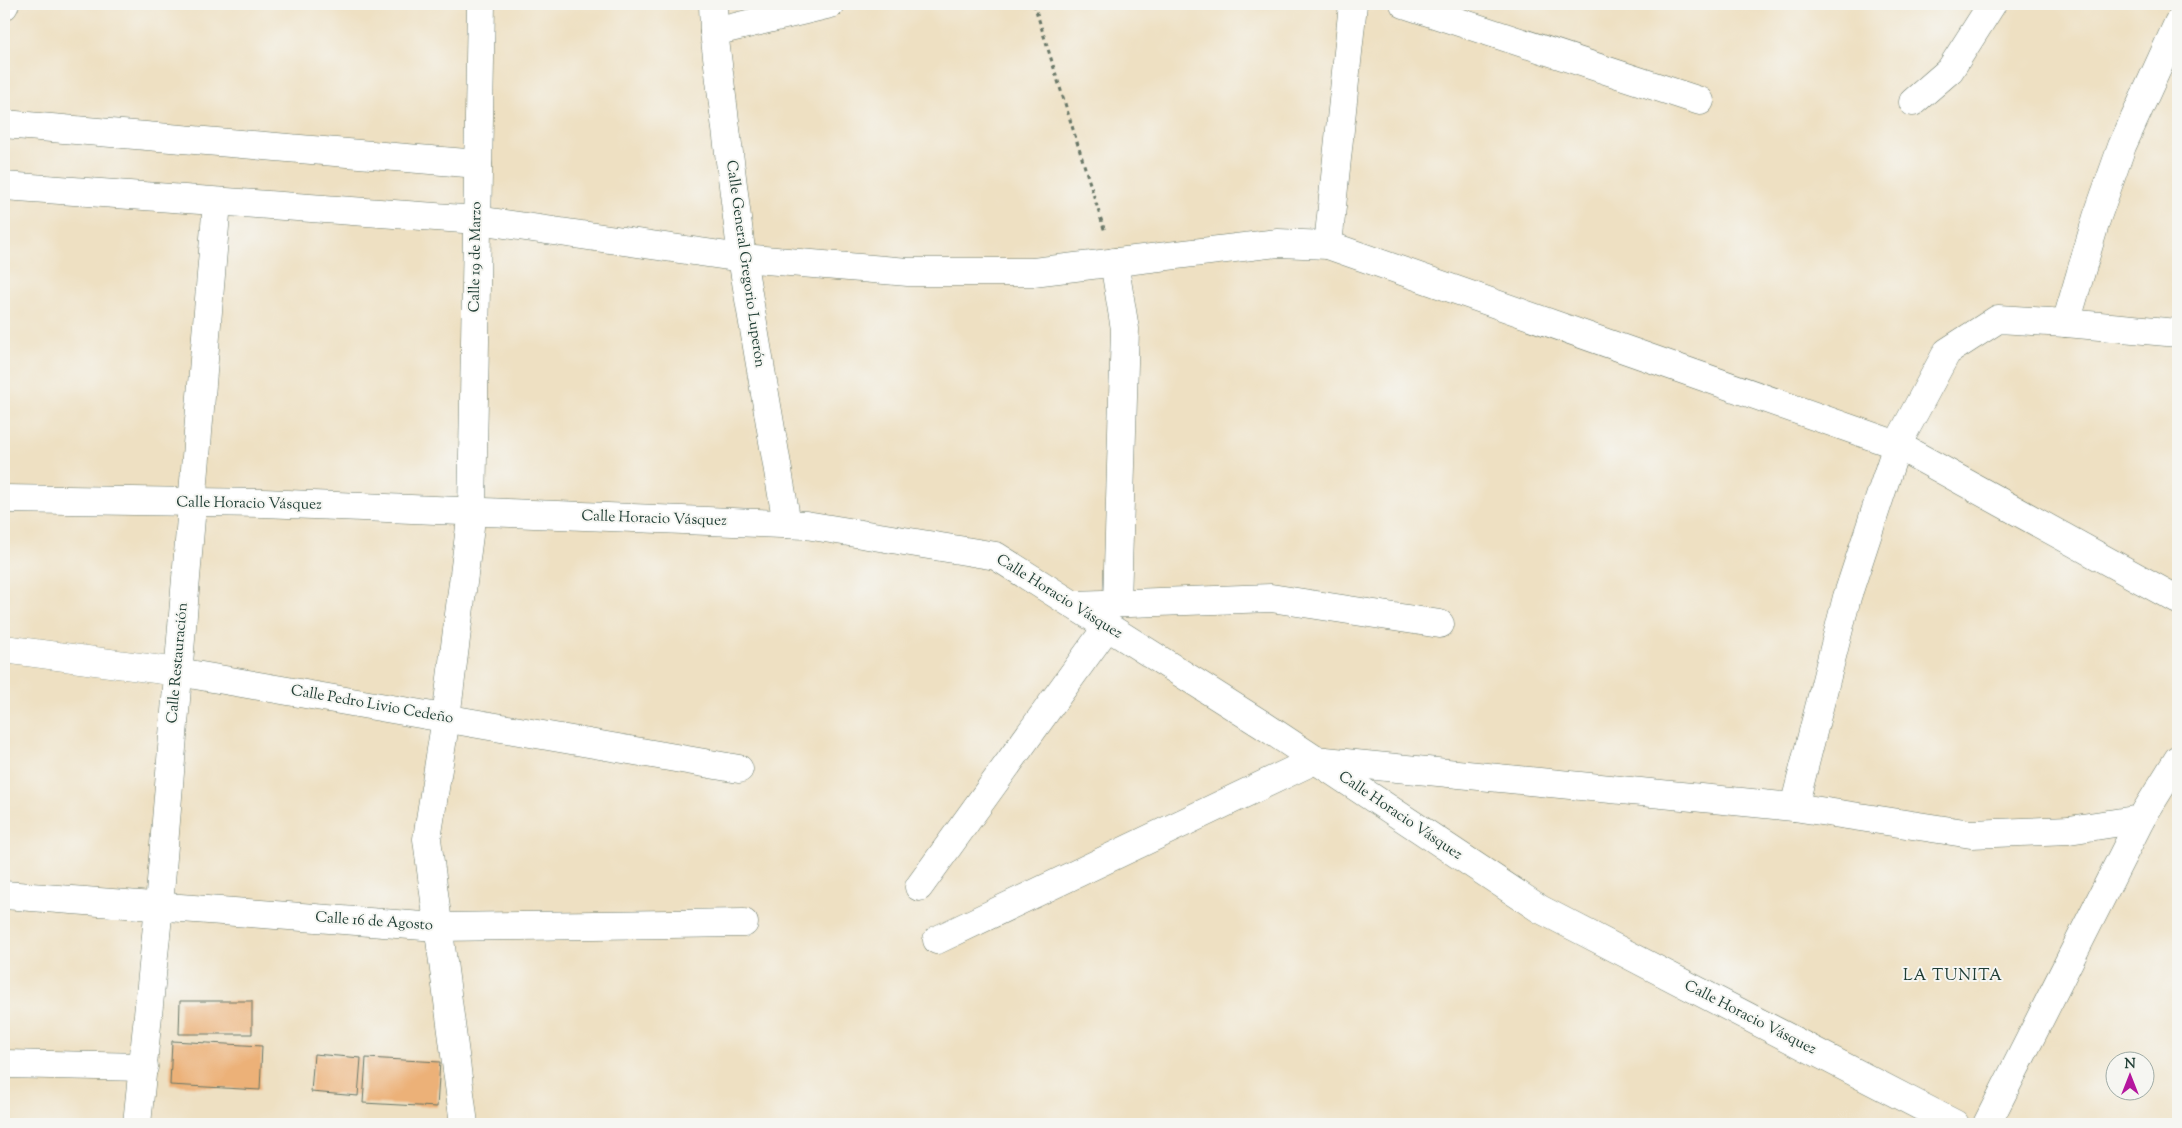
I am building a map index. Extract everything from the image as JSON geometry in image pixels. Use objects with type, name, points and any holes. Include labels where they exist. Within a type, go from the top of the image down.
[{"type":"street","name":"Calle 19 de Marzo","points":[[464,1124],[426,839],[446,718],[472,511],[481,4]]},
{"type":"street","name":"Calle General Gregorio Luperón","points":[[713,4],[714,32],[742,258],[787,524]]},
{"type":"street","points":[[714,32],[831,4]]},
{"type":"street","points":[[1328,245],[1352,4]]},
{"type":"street","points":[[1404,4],[1700,101]]},
{"type":"street","points":[[1913,102],[1950,70],[1992,4]]},
{"type":"street","points":[[2172,4],[2178,7]]},
{"type":"street","points":[[2066,323],[2097,217],[2122,146],[2178,23]]},
{"type":"street","points":[[4,124],[478,164]]},
{"type":"street","points":[[4,186],[477,220],[742,258],[908,272],[1033,272],[1278,243],[1328,245],[1898,445],[2178,600]]},
{"type":"street","name":"Calle Restauración","points":[[137,1124],[159,906],[217,202]]},
{"type":"street","points":[[920,887],[1112,615],[1126,329],[1114,262]]},
{"type":"street","points":[[1794,807],[1847,597],[1898,445],[1947,352],[1998,319],[2066,323],[2178,334]]},
{"type":"street","name":"Calle Horacio Vásquez","points":[[4,500],[191,502],[806,524],[996,556],[1074,605],[1112,615],[1315,760],[1540,909],[1955,1124]]},
{"type":"street","points":[[1112,615],[1270,598],[1440,624]]},
{"type":"street","name":"Calle Pedro Livio Cedeño","points":[[4,649],[178,672],[739,769]]},
{"type":"street","points":[[1987,1124],[2140,819],[2178,759]]},
{"type":"street","points":[[938,940],[1315,760],[1794,807],[1971,834],[2069,830],[2140,819]]},
{"type":"street","name":"Calle 16 de Agosto","points":[[4,896],[437,927],[744,923]]},
{"type":"street","points":[[4,1064],[144,1067]]},
{"type":"path","points":[[1034,4],[1114,262]]},
{"type":"building","points":[[180,1001],[252,1001],[252,1034],[179,1034]]},
{"type":"building","points":[[172,1041],[262,1046],[260,1090],[170,1085]]},
{"type":"building","points":[[314,1054],[361,1058],[358,1096],[311,1092]]},
{"type":"building","points":[[366,1058],[440,1062],[437,1107],[363,1103]]},
{"type":"district","name":"LA TUNITA","points":[[1953,976]]}]
